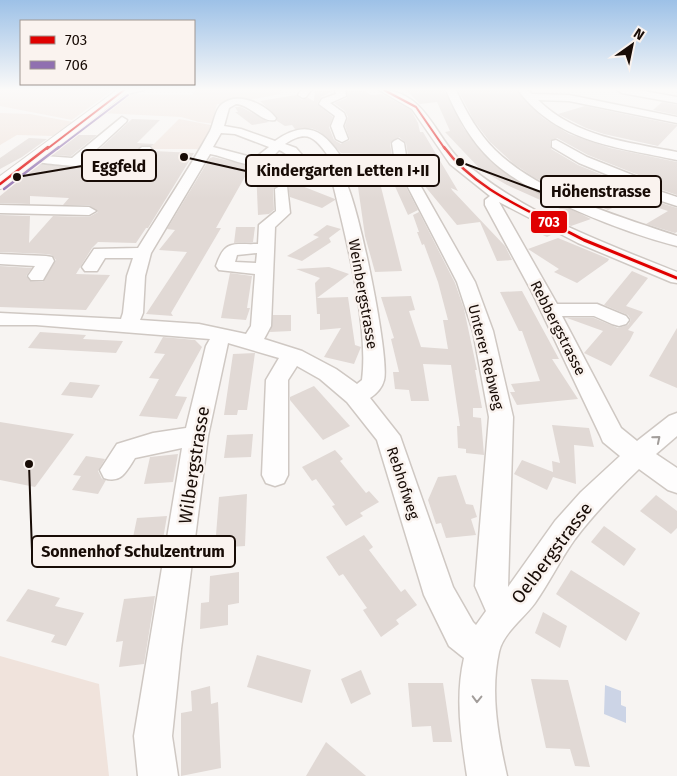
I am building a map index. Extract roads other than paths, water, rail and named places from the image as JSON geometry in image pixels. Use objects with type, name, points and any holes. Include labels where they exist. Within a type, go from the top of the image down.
[{"type":"main road","points":[[1,183],[75,126]]},
{"type":"street","points":[[74,163],[115,126]]},
{"type":"street","points":[[337,126],[342,139]]},
{"type":"street","points":[[430,126],[460,167],[500,197],[584,240],[677,278]]},
{"type":"street","points":[[469,126],[487,148],[512,170],[548,191],[677,241]]},
{"type":"street","points":[[567,126],[584,133],[677,156]]},
{"type":"street","points":[[444,127],[450,142],[444,146]]},
{"type":"street","points":[[128,324],[133,313],[136,276],[144,253],[206,150],[217,128],[237,131],[296,153],[309,172]]},
{"type":"street","points":[[206,150],[219,151],[253,162],[265,158],[291,135],[311,134],[318,136],[333,154]]},
{"type":"street","name":"Unterer Rebweg","points":[[398,144],[401,162],[466,282],[483,331],[501,417],[491,586],[504,615]]},
{"type":"street","points":[[556,144],[583,160],[635,182],[652,193],[677,202]]},
{"type":"street","points":[[31,159],[122,165],[134,162],[146,150]]},
{"type":"street","name":"Weinbergstrasse","points":[[340,184],[375,349],[373,380],[366,389],[355,396]]},
{"type":"street","points":[[252,342],[262,326],[263,270],[268,224],[283,213],[282,189]]},
{"type":"street","name":"Rebbergstrasse","points":[[500,197],[492,200],[492,205],[550,310],[612,435],[677,482]]},
{"type":"street","points":[[0,209],[89,211]]},
{"type":"street","points":[[263,270],[225,266],[229,252],[232,250],[265,248]]},
{"type":"street","points":[[91,267],[100,253],[144,253]]},
{"type":"street","points":[[0,259],[46,261],[37,276]]},
{"type":"street","points":[[550,310],[597,310],[620,320]]},
{"type":"street","name":"Rebhofweg","points":[[0,320],[36,319],[199,330],[252,342],[295,356],[328,374],[355,396],[388,436],[440,595],[461,634],[482,651]]},
{"type":"street","name":"Wilbergstrasse","points":[[158,776],[153,736],[196,436],[216,346],[223,335]]},
{"type":"street","points":[[275,475],[277,380],[284,368],[295,356]]},
{"type":"street","name":"Oelbergstrasse","points":[[482,651],[504,615],[522,594],[565,531],[588,504],[638,455],[677,422]]},
{"type":"street","points":[[112,470],[126,451],[153,443],[196,436]]},
{"type":"street","points":[[482,651],[476,700],[480,740],[488,776]]},
{"type":"water","points":[[605,685],[621,691],[621,705],[626,707],[626,723],[604,714]]},
{"type":"place","name":"Kindergarten Letten I+II","points":[[184,157]]},
{"type":"place","name":"Höhenstrasse","points":[[460,162]]},
{"type":"place","name":"Eggfeld","points":[[17,177]]},
{"type":"place","name":"Sonnenhof Schulzentrum","points":[[29,464]]}]
